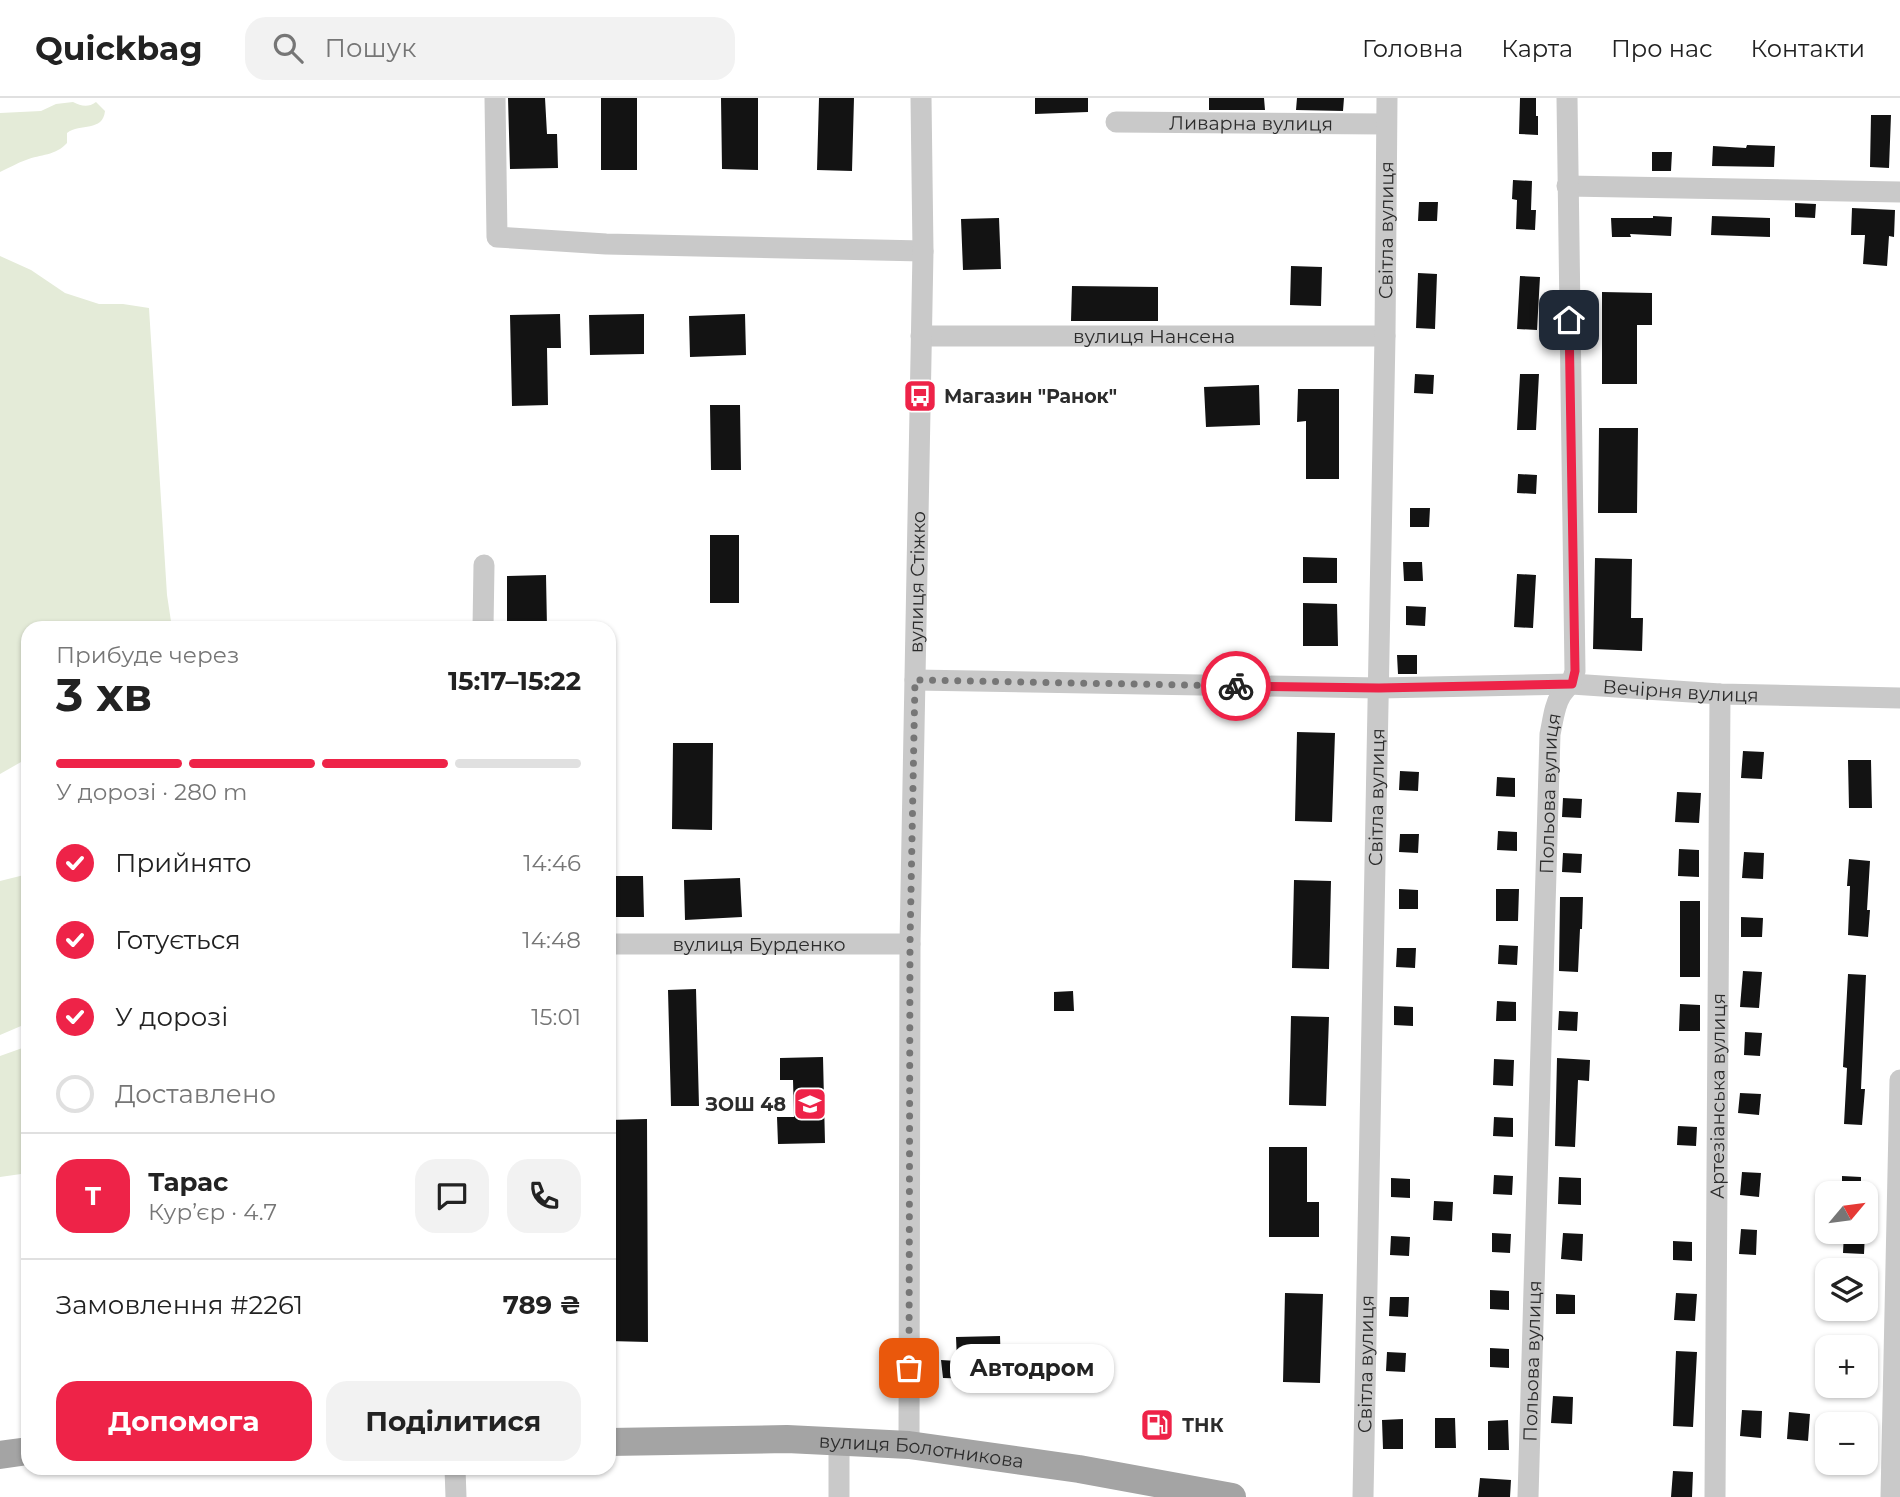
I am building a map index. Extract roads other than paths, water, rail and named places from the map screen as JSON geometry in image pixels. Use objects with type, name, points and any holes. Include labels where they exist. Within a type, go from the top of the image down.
[{"type":"main road","name":"вулиця Болотникова","points":[[616,1442],[787,1439],[909,1445],[1079,1469],[1232,1497]]},
{"type":"main road","points":[[0,1455],[21,1452]]},
{"type":"street","points":[[495,98],[497,237],[606,244],[923,251]]},
{"type":"street","name":"вулиця Стіжко","points":[[909,1445],[910,944],[923,251],[922,98]]},
{"type":"street","name":"Світла вулиця","points":[[1363,1497],[1379,688],[1387,98]]},
{"type":"street","name":"Польова вулиця","points":[[1528,1497],[1550,734],[1555,708],[1561,695],[1572,684],[1575,671],[1567,98]]},
{"type":"street","name":"Ливарна вулиця","points":[[1116,121],[1386,124]]},
{"type":"street","points":[[1567,186],[1900,192]]},
{"type":"street","name":"вулиця Нансена","points":[[921,336],[1385,336]]},
{"type":"street","points":[[484,565],[484,621]]},
{"type":"street","name":"Вечірня вулиця","points":[[915,680],[1379,688],[1572,684],[1720,694],[1900,698]]},
{"type":"street","name":"Артезіанська вулиця","points":[[1715,1497],[1720,694]]},
{"type":"street","name":"вулиця Бурденко","points":[[616,944],[910,944]]},
{"type":"street","points":[[1891,1497],[1900,1080]]},
{"type":"street","points":[[839,1442],[839,1497]]},
{"type":"street","points":[[455,1475],[456,1497]]},
{"type":"place","name":"Магазин \"Ранок\"","points":[[920,396]]},
{"type":"place","name":"ЗОШ 48","points":[[810,1104]]},
{"type":"place","name":"Автодром","points":[[909,1368]]},
{"type":"place","name":"ТНК","points":[[1157,1425]]}]
